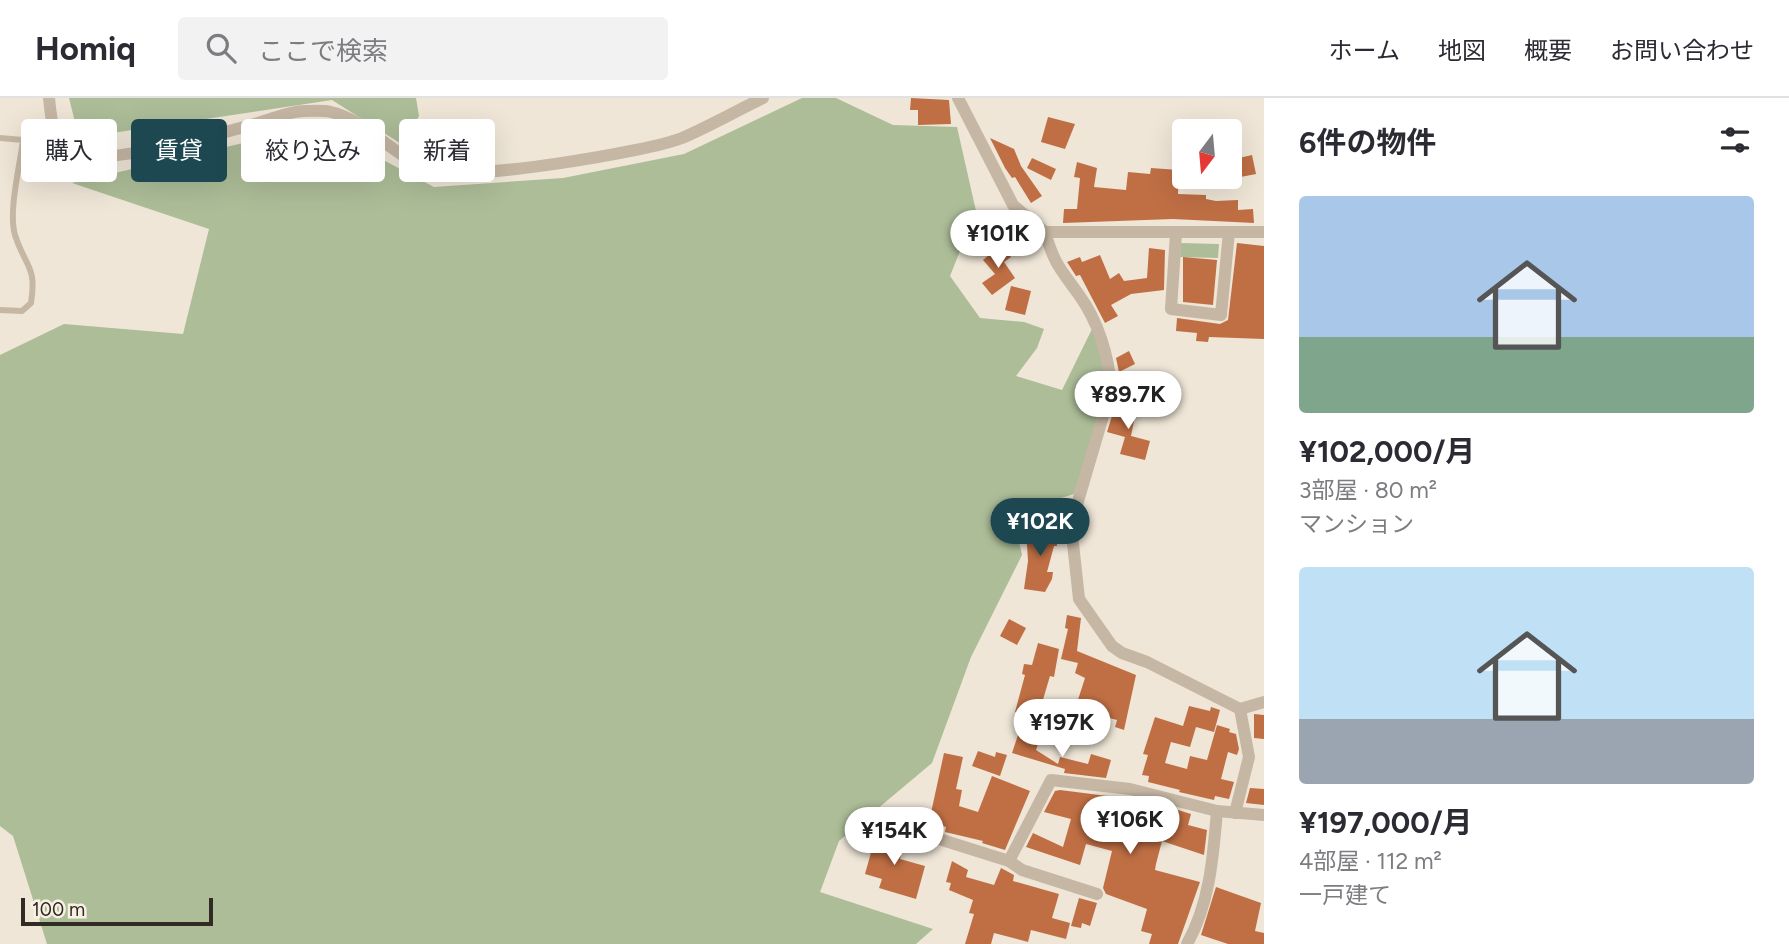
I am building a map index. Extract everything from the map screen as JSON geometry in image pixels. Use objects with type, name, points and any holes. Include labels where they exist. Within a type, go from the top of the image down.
[{"type":"street","points":[[49,98],[52,119]]},
{"type":"street","points":[[117,156],[206,137],[299,111],[331,112],[352,122],[407,160],[443,173],[497,170],[680,139],[763,98]]},
{"type":"street","points":[[958,98],[1013,205],[1045,232],[1060,272],[1080,295],[1096,326],[1110,367],[1111,388],[1071,525],[1079,598],[1112,646],[1122,653],[1147,662],[1240,709],[1264,702]]},
{"type":"street","points":[[1045,232],[1264,232]]},
{"type":"street","points":[[1176,233],[1171,309],[1221,315],[1229,232]]},
{"type":"street","points":[[1235,813],[1249,757],[1240,709]]},
{"type":"street","points":[[1009,861],[1051,780],[1130,789],[1217,811],[1264,815]]},
{"type":"street","points":[[1187,944],[1206,898],[1213,862],[1217,811]]},
{"type":"street","points":[[942,840],[1009,861],[1022,870],[1097,894]]},
{"type":"lane","points":[[0,138],[21,141]]},
{"type":"lane","points":[[0,310],[22,311],[31,303],[35,280],[15,235],[14,218],[21,158]]},
{"type":"green space","points":[[69,98],[416,98],[419,116],[417,119],[399,119],[399,142],[385,134],[385,119],[362,119],[332,100],[206,119],[131,119],[131,130],[117,132],[117,119],[74,119]]},
{"type":"green space","points":[[802,98],[836,98],[893,125],[957,127],[976,211],[950,276],[980,318],[1024,322],[1044,329],[1037,348],[1016,376],[1062,390],[1093,327],[1105,367],[1106,392],[1074,494],[1013,513],[1022,555],[971,657],[932,763],[839,841],[820,892],[933,929],[916,944],[47,944],[13,836],[0,826],[0,355],[64,324],[183,334],[209,229],[72,183],[117,182],[117,172],[131,169],[131,182],[227,182],[227,147],[241,144],[241,182],[385,182],[385,161],[399,168],[399,182],[425,182],[434,187],[563,178],[684,154]]},
{"type":"green space","points":[[1181,243],[1219,244],[1218,258],[1180,257]]},
{"type":"building","points":[[911,98],[949,100],[951,124],[918,125],[918,110],[910,110]]},
{"type":"building","points":[[1048,117],[1075,124],[1065,149],[1041,142]]},
{"type":"building","points":[[990,138],[1014,149],[1021,166],[1042,196],[1031,203],[1015,177],[1012,178],[1005,168]]},
{"type":"building","points":[[1252,155],[1256,174],[1242,177],[1242,157]]},
{"type":"building","points":[[1032,158],[1056,169],[1051,180],[1027,168]]},
{"type":"building","points":[[1077,162],[1097,168],[1094,187],[1126,190],[1128,172],[1150,174],[1151,168],[1172,170],[1172,189],[1178,189],[1178,194],[1206,195],[1206,199],[1216,201],[1238,200],[1238,210],[1253,209],[1254,223],[1173,219],[1063,223],[1064,209],[1077,209],[1080,178],[1074,177]]},
{"type":"building","points":[[1237,243],[1264,246],[1264,339],[1209,337],[1208,342],[1196,341],[1197,333],[1176,331],[1177,318],[1220,324],[1228,320]]},
{"type":"building","points":[[1001,245],[1011,257],[1004,262],[1015,278],[992,295],[982,283],[995,274],[983,260]]},
{"type":"building","points":[[1149,248],[1165,250],[1164,290],[1131,294],[1111,305],[1118,316],[1105,323],[1080,275],[1076,276],[1067,262],[1080,257],[1082,262],[1100,255],[1110,279],[1119,273],[1124,281],[1147,278]]},
{"type":"building","points":[[1183,257],[1217,260],[1213,305],[1183,302]]},
{"type":"building","points":[[1011,286],[1031,291],[1025,315],[1005,310]]},
{"type":"building","points":[[1129,351],[1135,364],[1119,372],[1116,358]]},
{"type":"building","points":[[1116,403],[1137,406],[1131,436],[1150,441],[1145,460],[1120,454],[1125,437],[1107,432]]},
{"type":"building","points":[[1056,528],[1057,546],[1054,546],[1047,572],[1053,572],[1052,579],[1045,592],[1024,589],[1028,561],[1026,529]]},
{"type":"building","points":[[1067,615],[1081,618],[1077,651],[1136,675],[1124,730],[1115,727],[1117,720],[1075,709],[1085,678],[1075,673],[1078,663],[1061,659],[1068,629],[1065,628]]},
{"type":"building","points":[[1009,619],[1026,628],[1017,645],[1000,636]]},
{"type":"building","points":[[1038,643],[1059,649],[1054,677],[1050,676],[1042,703],[1062,708],[1057,724],[1015,712],[1025,675],[1022,674],[1024,664],[1032,665]]},
{"type":"building","points":[[1189,706],[1210,711],[1211,707],[1220,710],[1214,732],[1196,727],[1190,747],[1171,742],[1165,763],[1187,769],[1190,756],[1207,760],[1217,725],[1230,729],[1229,732],[1236,734],[1239,749],[1237,755],[1228,752],[1221,779],[1234,782],[1229,799],[1215,796],[1214,800],[1179,792],[1180,790],[1148,782],[1149,776],[1142,775],[1148,755],[1143,754],[1155,717],[1183,726]]},
{"type":"building","points":[[1254,714],[1264,715],[1264,739],[1254,738]]},
{"type":"building","points":[[1019,732],[1039,741],[1036,750],[1058,764],[1060,757],[1088,764],[1091,754],[1111,760],[1106,778],[1064,773],[1065,769],[1012,753]]},
{"type":"building","points":[[978,751],[995,757],[996,752],[1007,755],[1000,776],[972,766]]},
{"type":"building","points":[[944,753],[963,757],[956,789],[962,790],[959,806],[978,812],[992,776],[1030,791],[1005,850],[982,843],[983,841],[945,832],[946,827],[929,822]]},
{"type":"building","points":[[1250,788],[1264,789],[1264,805],[1246,803]]},
{"type":"building","points":[[1055,791],[1123,798],[1121,807],[1149,815],[1154,810],[1176,817],[1178,810],[1191,814],[1188,825],[1207,830],[1204,855],[1162,841],[1156,864],[1155,870],[1200,882],[1178,944],[1149,944],[1152,934],[1141,931],[1147,909],[1106,894],[1103,888],[1112,851],[1086,844],[1080,865],[1026,847],[1033,833],[1063,847],[1071,819],[1044,812]]},
{"type":"building","points":[[877,831],[905,839],[900,859],[925,866],[916,899],[879,888],[882,879],[865,874]]},
{"type":"building","points":[[952,861],[968,870],[966,877],[994,885],[1001,868],[1014,875],[1013,881],[1059,894],[1052,918],[1070,923],[1066,939],[1031,930],[1028,942],[994,933],[991,944],[965,944],[974,914],[969,913],[973,900],[949,890],[951,883],[946,882]]},
{"type":"building","points":[[1216,887],[1261,903],[1255,931],[1264,933],[1264,944],[1228,944],[1201,935]]},
{"type":"building","points":[[1079,898],[1097,903],[1090,926],[1082,923],[1081,928],[1071,926]]}]
